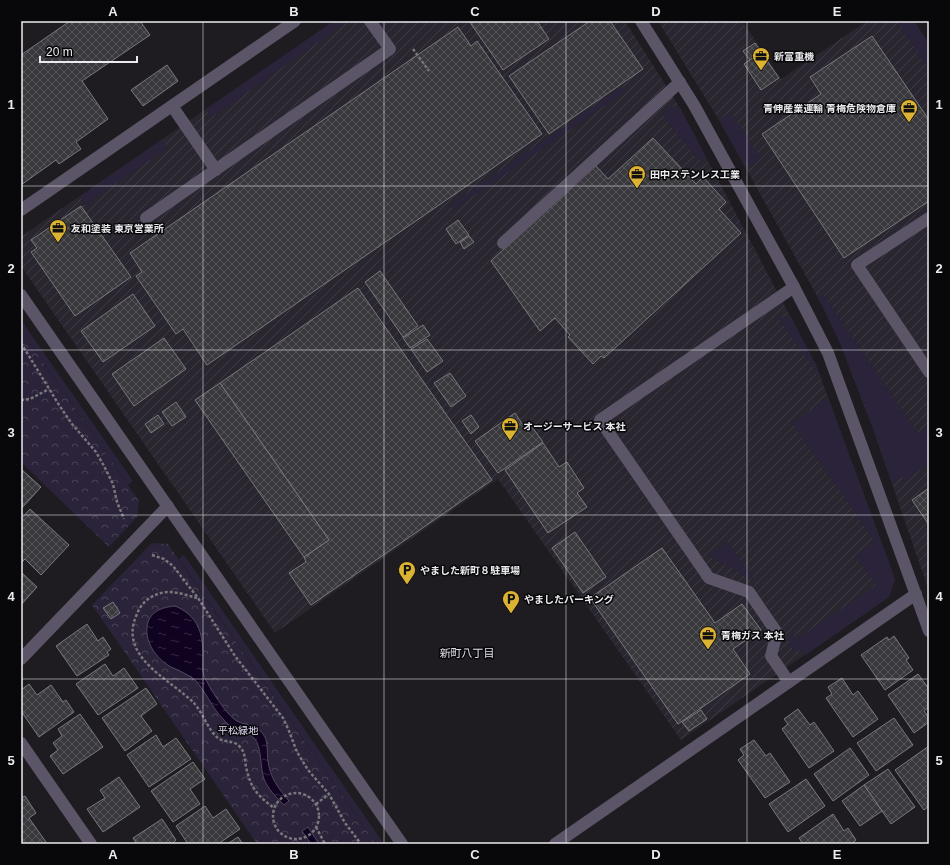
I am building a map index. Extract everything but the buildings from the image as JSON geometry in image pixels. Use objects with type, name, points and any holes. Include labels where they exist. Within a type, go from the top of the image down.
[{"type":"street","points":[[21,210],[295,21]]},
{"type":"street","points":[[146,218],[390,49],[370,21]]},
{"type":"street","points":[[641,21],[694,104],[794,287],[828,353],[929,631]]},
{"type":"street","points":[[503,243],[680,82]]},
{"type":"street","points":[[172,106],[216,170]]},
{"type":"street","points":[[929,218],[857,265],[929,372]]},
{"type":"street","points":[[789,682],[772,656],[777,633],[749,592],[709,578],[600,420],[794,287]]},
{"type":"street","points":[[21,294],[402,844]]},
{"type":"street","points":[[21,659],[168,506]]},
{"type":"street","points":[[554,844],[916,594]]},
{"type":"street","points":[[21,743],[91,844]]},
{"type":"path","points":[[21,343],[68,418],[96,452],[113,484],[117,502],[126,523]]},
{"type":"path","points":[[21,400],[30,399],[50,389]]},
{"type":"path","points":[[148,554],[164,559],[173,566],[198,598],[239,661],[283,718],[297,752],[308,770],[329,794],[346,823],[361,844]]},
{"type":"path","points":[[198,598],[174,592],[165,592],[151,597],[139,609],[134,619],[133,635],[136,645],[141,657],[155,672],[181,692],[197,707],[218,738],[226,742],[234,742],[240,746],[244,753],[246,768],[255,790],[263,800],[274,808]]},
{"type":"path","points":[[293,794],[305,795],[316,804],[318,809],[318,820],[316,826],[312,832],[300,838],[287,837],[281,833],[273,822],[274,808],[282,798],[293,794]]},
{"type":"path","points":[[316,804],[329,794]]},
{"type":"path","points":[[316,826],[325,844]]},
{"type":"shaded area","points":[[334,21],[625,21],[680,108],[816,365],[895,579],[889,597],[681,740],[498,479],[275,633],[21,266],[21,240],[22,236]]},
{"type":"shaded area","name":"青伸産業運輸 青梅危険物倉庫","points":[[658,21],[742,21],[781,79],[867,21],[914,21],[929,44],[929,591],[873,429],[840,343],[822,305],[719,120]]},
{"type":"green space","points":[[334,21],[339,21],[342,25],[212,117],[206,109]]},
{"type":"green space","points":[[896,21],[914,21],[929,44],[929,70]]},
{"type":"green space","points":[[622,87],[626,91],[453,210],[450,205]]},
{"type":"green space","points":[[669,107],[680,108],[706,157],[700,160],[695,157],[662,114]]},
{"type":"green space","points":[[730,112],[761,159],[746,168],[719,120]]},
{"type":"green space","points":[[161,140],[167,148],[85,205],[79,197]]},
{"type":"green space","points":[[824,295],[917,433],[929,425],[929,464],[904,481],[902,476],[892,482],[840,342],[818,298]]},
{"type":"green space","points":[[777,316],[792,319],[823,381]]},
{"type":"green space","points":[[21,320],[133,481],[128,485],[21,330]]},
{"type":"green space","points":[[21,330],[139,501],[137,517],[109,547],[21,462]]},
{"type":"green space","points":[[828,397],[895,579],[889,597],[807,654],[788,646],[791,633],[796,640],[876,585],[855,555],[875,541],[792,423]]},
{"type":"green space","points":[[728,542],[756,582],[708,555]]},
{"type":"green space","name":"平松緑地","points":[[152,543],[168,544],[376,844],[257,844],[92,605]]},
{"type":"green space","points":[[184,555],[384,844],[376,844],[179,559]]},
{"type":"water","points":[[175,606],[189,614],[197,625],[202,639],[204,676],[218,700],[228,713],[237,721],[256,728],[263,733],[266,740],[271,773],[278,788],[289,801],[284,805],[270,790],[264,779],[260,752],[254,738],[228,724],[215,710],[195,680],[171,667],[155,654],[147,635],[148,622],[155,612],[167,607]]},
{"type":"water","points":[[308,827],[319,844],[311,844],[302,831]]},
{"type":"place","name":"新富重機","points":[[761,71]]},
{"type":"place","name":"青伸産業運輸 青梅危険物倉庫","points":[[909,123]]},
{"type":"place","name":"田中ステンレス工業","points":[[637,189]]},
{"type":"place","name":"友和塗装 東京営業所","points":[[58,243]]},
{"type":"place","name":"オージーサービス 本社","points":[[510,441]]},
{"type":"place","name":"やました新町８駐車場","points":[[407,585]]},
{"type":"place","name":"やましたパーキング","points":[[511,614]]},
{"type":"place","name":"青梅ガス 本社","points":[[708,650]]},
{"type":"district","name":"新町八丁目","points":[[467,653]]}]
